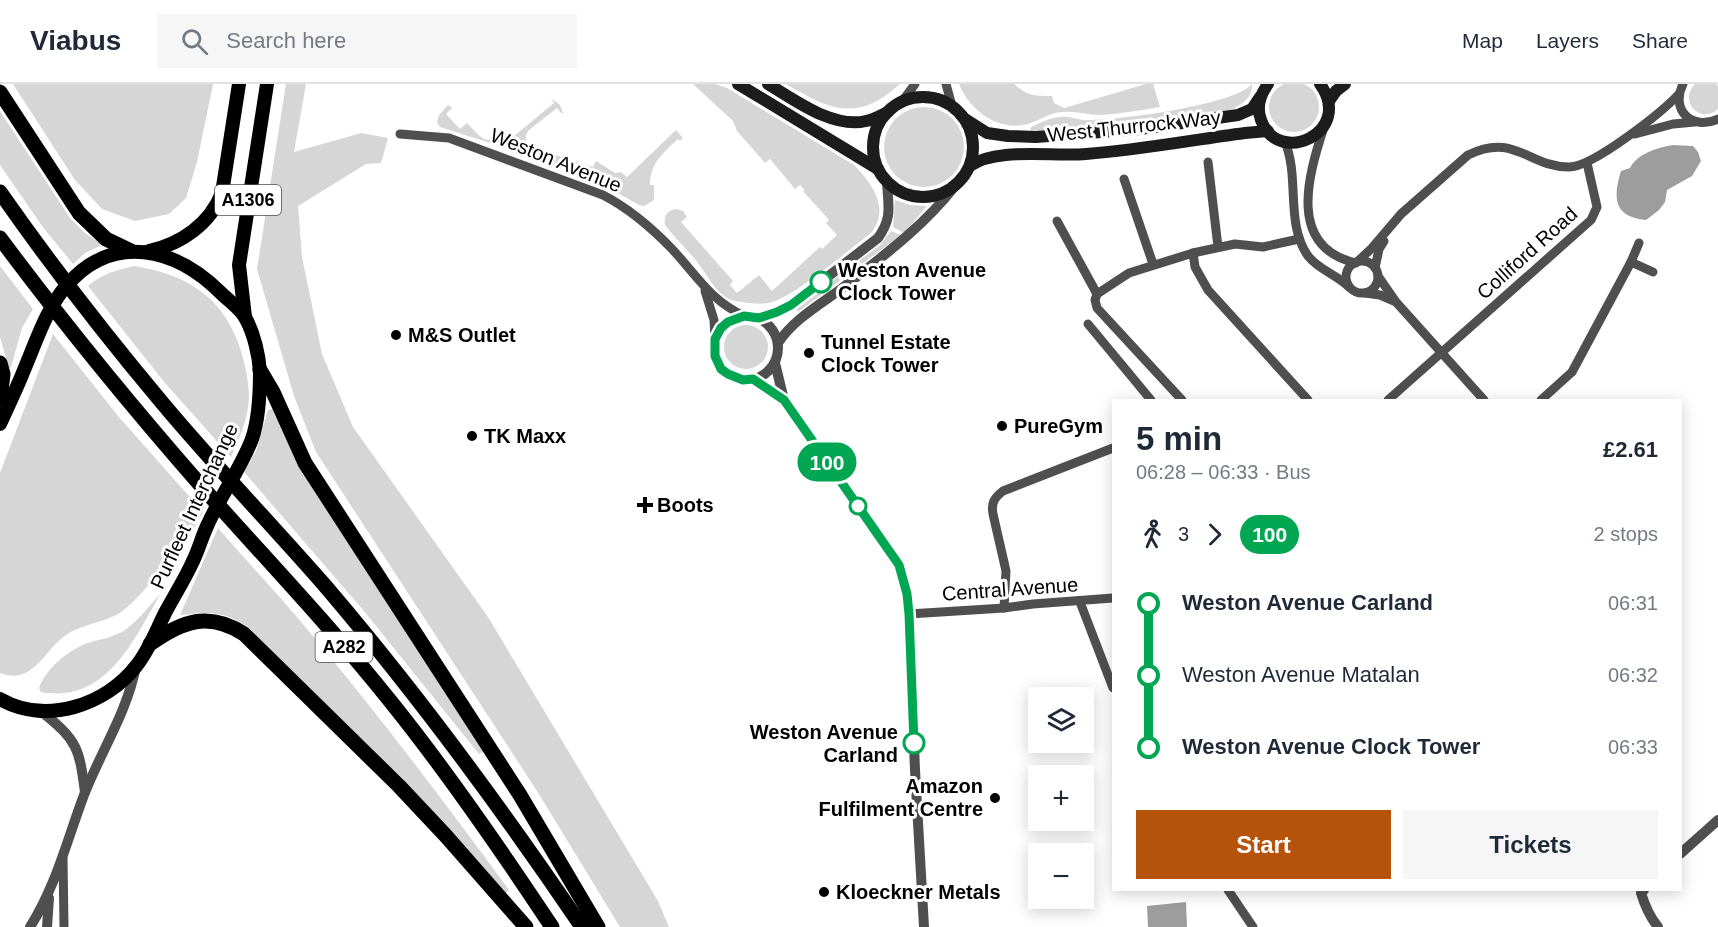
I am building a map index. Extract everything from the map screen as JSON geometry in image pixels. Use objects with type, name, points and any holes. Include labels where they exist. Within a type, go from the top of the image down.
[{"type":"highway","points":[[0,92],[79,213],[106,239],[131,251]]},
{"type":"highway","name":"A282","points":[[0,192],[52,264],[163,404],[326,588],[413,692],[513,826],[582,927]]},
{"type":"highway","name":"A282","points":[[0,238],[73,334],[201,486],[307,603],[391,702],[452,783],[552,927]]},
{"type":"highway","points":[[0,363],[3,374],[0,399]]},
{"type":"highway","points":[[260,370],[273,392],[305,463],[514,786],[598,927]]},
{"type":"highway","points":[[150,644],[178,626],[203,620],[223,623],[244,634],[399,786],[526,927]]},
{"type":"main road","name":"A1306","points":[[149,251],[189,234],[216,208],[222,193],[239,84]]},
{"type":"main road","name":"A1306","points":[[245,317],[238,265],[267,84]]},
{"type":"main road","points":[[738,84],[878,169],[887,181],[904,193],[918,197],[941,194],[955,186],[964,177],[970,166],[973,142],[964,118],[952,106],[939,100],[926,98],[901,103],[879,124],[874,138],[874,153],[878,169]]},
{"type":"main road","points":[[768,84],[828,118],[857,122],[867,121],[889,112]]},
{"type":"main road","points":[[1320,84],[1329,101]]},
{"type":"main road","points":[[1263,89],[1260,117],[1268,132],[1285,142],[1302,142],[1313,137],[1326,122],[1329,101],[1336,91],[1346,84]]},
{"type":"main road","name":"West Thurrock Way","points":[[964,118],[987,133],[1008,136],[1074,135],[1140,129],[1238,115],[1252,109],[1263,89]]},
{"type":"main road","name":"West Thurrock Way","points":[[970,166],[980,159],[994,156],[1087,154],[1234,134],[1268,132]]},
{"type":"main road","name":"Purfleet Interchange","points":[[0,424],[41,330],[67,285],[100,260],[131,251],[149,251],[172,259],[201,275],[245,317],[254,339],[260,370],[252,438],[209,521],[193,561],[150,644],[136,666],[120,683],[94,699],[69,709],[42,712],[18,709],[0,699]]},
{"type":"main road","points":[[0,710],[18,709]]},
{"type":"street","points":[[901,103],[915,84]]},
{"type":"street","points":[[946,84],[952,106]]},
{"type":"street","points":[[1349,286],[1348,270],[1372,248],[1389,228],[1468,155],[1478,150],[1499,146],[1515,149],[1561,167],[1587,163],[1665,109],[1679,94],[1683,84]]},
{"type":"street","points":[[1679,94],[1681,109],[1686,116],[1696,122]]},
{"type":"street","points":[[1629,135],[1673,124],[1708,123],[1718,119]]},
{"type":"street","points":[[1326,122],[1307,198],[1308,217],[1321,244],[1339,258],[1366,262],[1377,272],[1396,302],[1483,399]]},
{"type":"street","name":"Weston Avenue","points":[[400,134],[449,138],[603,195],[621,204],[647,224],[674,251],[703,286],[730,309],[744,316]]},
{"type":"street","points":[[1285,142],[1293,166],[1296,217],[1294,227],[1309,257],[1316,264],[1342,279],[1356,292],[1380,295],[1396,302]]},
{"type":"street","points":[[1208,162],[1218,247]]},
{"type":"street","name":"Colliford Road","points":[[1389,399],[1592,220],[1597,207],[1587,163]]},
{"type":"street","points":[[1124,179],[1153,264]]},
{"type":"street","points":[[759,318],[771,328],[778,343],[775,363],[766,373],[753,379],[736,379],[721,369],[715,356],[715,339],[721,328],[728,322],[744,316],[759,318],[791,305],[878,238],[887,226],[889,216],[887,181]]},
{"type":"street","points":[[778,343],[793,324],[907,237],[938,207],[955,186]]},
{"type":"street","points":[[1057,221],[1097,294]]},
{"type":"street","points":[[1365,293],[1376,285],[1379,249],[1389,228]]},
{"type":"street","points":[[1181,399],[1097,308],[1095,300],[1097,294],[1129,273],[1193,253],[1235,244],[1263,247],[1299,239]]},
{"type":"street","points":[[1542,399],[1572,372],[1639,243]]},
{"type":"street","points":[[1193,253],[1195,267],[1208,290],[1307,399]]},
{"type":"street","points":[[1631,262],[1653,272]]},
{"type":"street","name":"Weston Avenue","points":[[703,286],[714,320],[715,339]]},
{"type":"street","points":[[1088,324],[1150,399]]},
{"type":"street","points":[[775,363],[784,400]]},
{"type":"street","points":[[753,379],[784,400],[894,556],[902,575],[909,614],[924,927]]},
{"type":"street","points":[[1005,608],[1006,571],[992,507],[994,498],[1003,491],[1112,448]]},
{"type":"street","name":"Central Avenue","points":[[909,614],[1112,598]]},
{"type":"street","points":[[1080,602],[1112,685]]},
{"type":"street","points":[[30,927],[49,895],[85,793],[132,690],[136,666]]},
{"type":"street","points":[[42,712],[60,727],[77,747],[85,793]]},
{"type":"street","points":[[1682,852],[1718,820]]},
{"type":"street","points":[[63,855],[64,927]]},
{"type":"street","points":[[1229,891],[1253,927]]},
{"type":"street","points":[[1639,891],[1650,917],[1658,927]]},
{"type":"street","points":[[47,927],[49,895]]},
{"type":"shaded area","points":[[1289,82],[1299,82],[1312,89],[1319,102],[1319,112],[1312,125],[1299,132],[1289,132],[1280,128],[1273,121],[1269,112],[1269,102],[1273,93],[1280,86]]},
{"type":"shaded area","points":[[13,84],[213,84],[197,162],[186,198],[169,214],[135,221],[102,209],[75,180]]},
{"type":"shaded area","points":[[286,84],[306,84],[294,152],[361,133],[388,138],[381,163],[366,164],[298,206],[302,257],[322,354],[353,427],[488,617],[658,901],[669,927],[620,927],[537,791],[316,452],[294,396],[257,269]]},
{"type":"shaded area","points":[[693,84],[715,84],[727,88],[854,165],[867,180],[877,198],[879,216],[870,234],[805,284],[778,300],[768,303],[741,302],[727,298],[719,292],[665,225],[667,214],[675,209],[683,211],[687,217],[681,222],[733,281],[730,285],[737,293],[759,275],[772,291],[820,247],[822,249],[837,235],[826,223],[829,220],[803,191],[805,190],[800,185],[795,189],[770,159],[765,163],[737,131],[733,121]]},
{"type":"shaded area","points":[[786,84],[900,84],[870,104],[857,108],[843,108],[830,106]]},
{"type":"shaded area","points":[[959,84],[1014,84],[1032,94],[1052,96],[1054,103],[1064,108],[1146,84],[1153,84],[1160,107],[1100,115],[1059,112],[1028,124],[1007,125],[996,122],[978,111],[970,103]]},
{"type":"shaded area","points":[[1252,84],[1248,98],[1225,112],[1127,125],[1030,131],[1031,127],[1058,117],[1104,119],[1201,105],[1241,92]]},
{"type":"shaded area","points":[[1695,84],[1716,84],[1718,86],[1718,109],[1704,114],[1693,109],[1689,97]]},
{"type":"shaded area","points":[[551,98],[560,105],[563,113],[557,108],[529,130],[526,138],[530,147],[593,167],[596,161],[615,173],[621,172],[627,177],[676,130],[683,138],[680,141],[678,139],[663,154],[652,170],[650,185],[654,185],[654,200],[644,206],[639,205],[594,181],[497,145],[440,127],[437,122],[439,115],[448,105],[452,108],[446,114],[460,129],[467,123],[481,137],[489,140],[498,138],[503,145],[554,103]]},
{"type":"shaded area","points":[[924,107],[939,110],[952,119],[961,132],[964,147],[961,162],[952,175],[939,184],[924,187],[909,184],[896,175],[887,162],[884,147],[887,132],[896,119],[909,110]]},
{"type":"shaded area","points":[[0,111],[70,218],[86,234],[100,243],[100,246],[85,253],[73,264],[42,226],[0,165]]},
{"type":"shaded area","points":[[1673,145],[1693,146],[1698,152],[1701,161],[1692,176],[1667,190],[1665,202],[1646,220],[1627,215],[1621,210],[1617,197],[1621,171],[1630,168],[1648,152]]},
{"type":"shaded area","points":[[895,200],[910,205],[927,206],[904,233],[893,227]]},
{"type":"shaded area","points":[[891,231],[901,235],[798,312],[796,308],[880,245]]},
{"type":"shaded area","points":[[0,266],[33,309],[22,328],[9,368],[0,337]]},
{"type":"shaded area","points":[[134,266],[174,276],[191,285],[219,308],[229,323],[238,341],[244,362],[249,394],[246,419],[231,457],[165,383],[88,286],[110,273]]},
{"type":"shaded area","points":[[746,325],[754,326],[762,331],[767,339],[767,355],[762,363],[754,368],[746,369],[738,368],[730,363],[725,355],[724,347],[725,339],[730,331],[738,326]]},
{"type":"shaded area","points":[[53,334],[118,416],[203,512],[177,553],[122,612],[72,631],[58,641],[30,671],[11,676],[0,673],[0,473]]},
{"type":"shaded area","points":[[272,409],[292,452],[317,495],[483,752],[479,754],[364,611],[244,472],[256,451],[268,410]]},
{"type":"shaded area","points":[[218,528],[325,650],[379,718],[509,890],[505,894],[374,754],[250,629],[224,615],[209,613],[180,615]]},
{"type":"shaded area","points":[[161,593],[129,648],[101,678],[84,688],[64,693],[41,692],[39,688],[46,674],[64,656],[85,644],[111,637],[125,630]]},
{"type":"shaded area","points":[[1186,902],[1187,927],[1148,927],[1147,906]]},
{"type":"bus line","name":"100","points":[[821,282],[791,305],[777,312],[759,318],[744,316],[728,322],[721,328],[715,339],[715,356],[721,369],[728,374],[736,379],[753,379],[784,400],[899,565],[907,594],[909,614],[914,743]]},
{"type":"place","name":"Weston Avenue Clock Tower","points":[[821,282]]},
{"type":"place","name":"M&S Outlet","points":[[396,335]]},
{"type":"place","name":"Tunnel Estate Clock Tower","points":[[809,353]]},
{"type":"place","name":"PureGym","points":[[1002,426]]},
{"type":"place","name":"TK Maxx","points":[[472,436]]},
{"type":"place","name":"Boots","points":[[645,505]]},
{"type":"place","name":"Weston Avenue Carland","points":[[914,743]]},
{"type":"place","name":"Amazon Fulfilment Centre","points":[[995,798]]},
{"type":"place","name":"Kloeckner Metals","points":[[824,892]]}]
